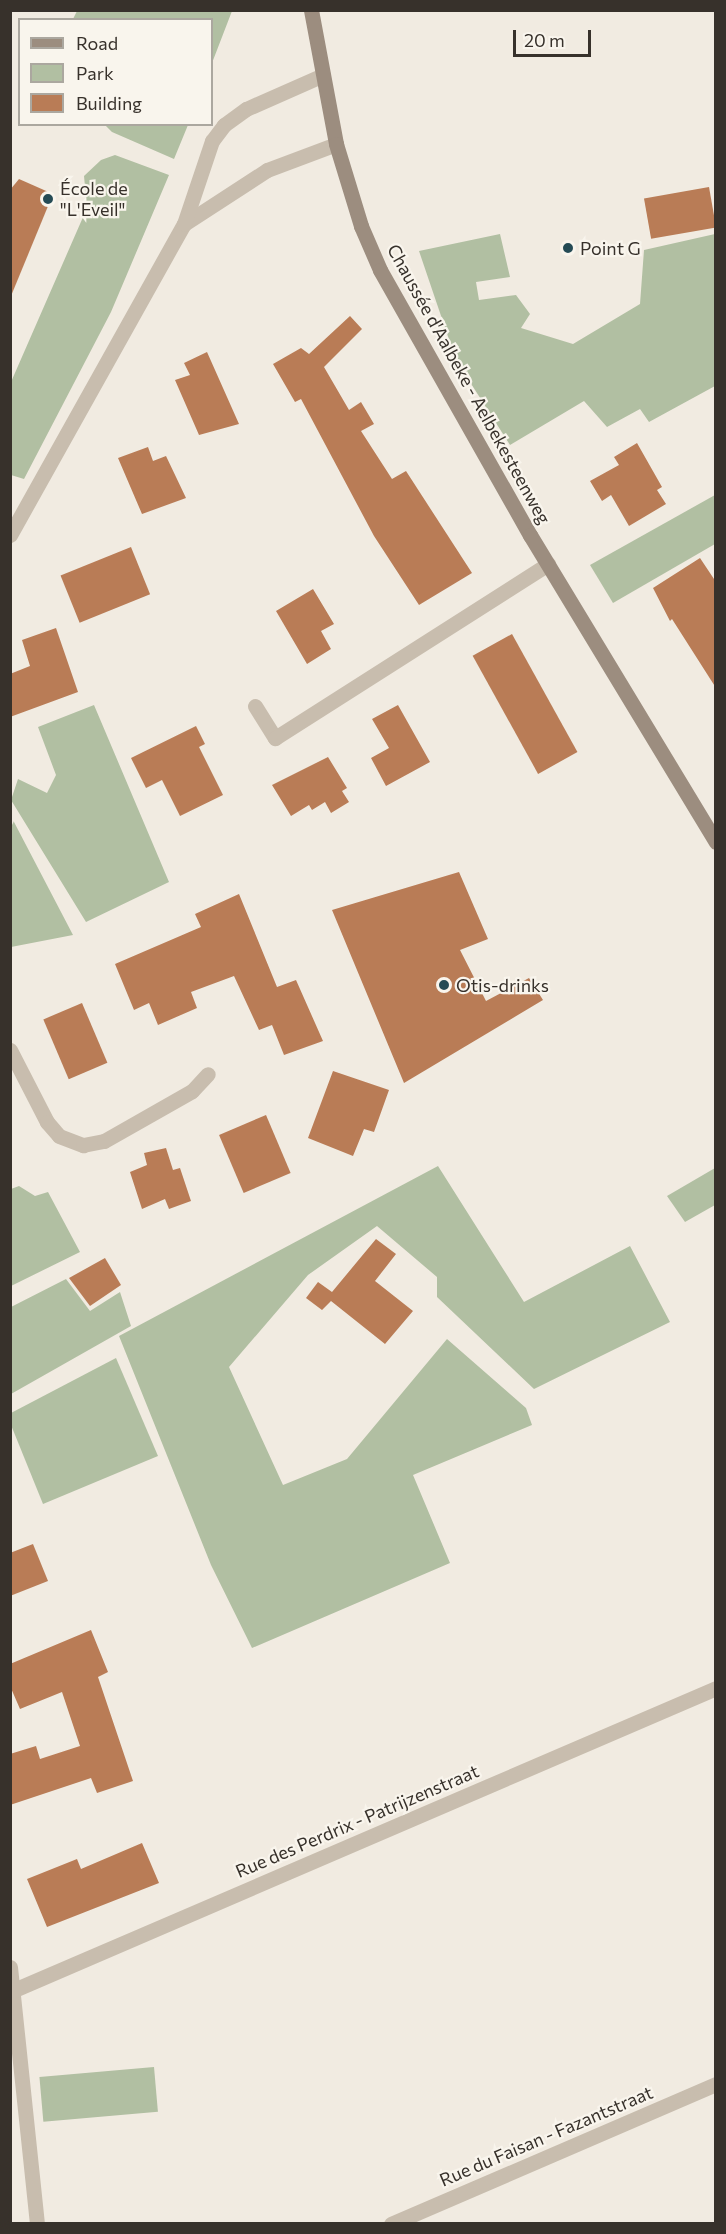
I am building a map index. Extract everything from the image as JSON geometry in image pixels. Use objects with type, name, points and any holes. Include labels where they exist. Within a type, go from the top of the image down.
[{"type":"main road","name":"Chaussée d'Aalbeke - Aelbekesteenweg","points":[[311,10],[336,144],[358,218],[380,270],[548,564],[716,842]]},
{"type":"street","points":[[10,535],[184,224],[212,141],[224,125],[246,109],[322,75]]},
{"type":"street","points":[[184,224],[267,170],[336,144]]},
{"type":"street","points":[[255,706],[275,738],[548,564]]},
{"type":"street","points":[[10,1050],[47,1122],[59,1136],[83,1146],[104,1141],[192,1091],[208,1074]]},
{"type":"street","name":"Rue des Perdrix - Patrijzenstraat","points":[[14,1990],[716,1688]]},
{"type":"street","points":[[10,1967],[37,2223]]},
{"type":"street","name":"Rue du Faisan - Fazantstraat","points":[[391,2223],[716,2084]]},
{"type":"green space","points":[[77,10],[232,11],[213,60],[213,18],[73,18]]},
{"type":"green space","points":[[106,126],[188,126],[174,159],[112,132]]},
{"type":"green space","points":[[115,155],[169,175],[111,312],[24,479],[11,475],[11,382],[87,208],[84,176],[101,160]]},
{"type":"green space","points":[[500,234],[510,277],[476,282],[479,300],[516,295],[530,314],[521,328],[573,344],[640,304],[644,250],[715,234],[715,386],[649,422],[640,409],[607,427],[584,401],[510,445],[456,360],[419,251]]},
{"type":"green space","points":[[715,495],[715,544],[613,603],[590,565]]},
{"type":"green space","points":[[94,705],[169,882],[86,922],[11,800],[18,779],[47,793],[56,775],[38,727]]},
{"type":"green space","points":[[14,821],[73,935],[11,947],[10,829]]},
{"type":"green space","points":[[438,1166],[524,1302],[630,1246],[670,1322],[534,1389],[437,1297],[437,1277],[377,1226],[308,1275],[229,1367],[283,1485],[347,1459],[447,1339],[526,1408],[532,1425],[413,1475],[450,1563],[252,1648],[211,1565],[119,1336]]},
{"type":"green space","points":[[715,1168],[715,1205],[685,1222],[667,1196]]},
{"type":"green space","points":[[19,1186],[35,1196],[48,1192],[80,1252],[11,1286],[11,1189]]},
{"type":"green space","points":[[66,1279],[90,1311],[120,1292],[131,1326],[11,1394],[11,1307]]},
{"type":"green space","points":[[116,1358],[158,1456],[43,1504],[11,1425],[11,1413]]},
{"type":"green space","points":[[154,2067],[158,2112],[43,2122],[39,2077]]},
{"type":"building","points":[[19,179],[53,194],[11,296],[10,190]]},
{"type":"building","points":[[709,187],[716,227],[651,239],[644,198]]},
{"type":"building","points":[[350,316],[362,329],[324,367],[349,410],[361,402],[374,424],[361,431],[392,479],[406,471],[472,573],[419,605],[374,536],[301,399],[295,402],[273,364],[301,348],[309,354]]},
{"type":"building","points":[[207,352],[239,424],[199,435],[175,380],[190,375],[184,363]]},
{"type":"building","points":[[637,443],[662,487],[657,490],[666,504],[629,526],[611,495],[602,501],[590,481],[619,465],[614,457]]},
{"type":"building","points":[[148,447],[153,461],[166,456],[186,498],[142,514],[118,458]]},
{"type":"building","points":[[131,547],[150,594],[80,623],[61,575]]},
{"type":"building","points":[[700,558],[716,582],[716,688],[672,619],[670,621],[653,588]]},
{"type":"building","points":[[313,589],[334,624],[321,631],[331,649],[307,664],[276,611]]},
{"type":"building","points":[[56,628],[78,692],[10,717],[10,674],[30,666],[22,640]]},
{"type":"building","points":[[512,634],[577,752],[538,774],[473,656]]},
{"type":"building","points":[[398,705],[430,762],[386,786],[371,758],[389,748],[372,719]]},
{"type":"building","points":[[196,726],[205,744],[199,747],[223,795],[180,816],[162,780],[146,788],[131,758]]},
{"type":"building","points":[[328,757],[347,788],[342,791],[349,802],[331,813],[325,802],[312,810],[309,805],[291,816],[272,785]]},
{"type":"building","points":[[459,872],[488,939],[460,950],[486,1001],[529,978],[543,1000],[404,1083],[332,910]]},
{"type":"building","points":[[239,894],[277,987],[296,980],[323,1041],[284,1055],[272,1025],[259,1030],[234,976],[191,992],[197,1008],[158,1025],[149,1003],[134,1010],[115,964],[201,927],[195,914]]},
{"type":"building","points":[[82,1003],[107,1063],[69,1079],[43,1019]]},
{"type":"building","points":[[333,1071],[389,1090],[374,1132],[364,1129],[353,1156],[308,1138]]},
{"type":"building","points":[[266,1115],[291,1173],[244,1193],[219,1135]]},
{"type":"building","points":[[166,1148],[173,1170],[180,1168],[191,1201],[169,1209],[165,1199],[142,1209],[130,1172],[147,1165],[144,1153]]},
{"type":"building","points":[[376,1239],[396,1254],[375,1281],[413,1311],[385,1344],[331,1301],[322,1310],[306,1298],[318,1282],[332,1292]]},
{"type":"building","points":[[105,1258],[121,1285],[90,1306],[69,1278]]},
{"type":"building","points":[[33,1544],[48,1581],[10,1596],[10,1553]]},
{"type":"building","points":[[91,1630],[108,1672],[98,1677],[133,1781],[97,1793],[91,1778],[10,1805],[10,1754],[36,1746],[40,1759],[80,1746],[62,1692],[20,1709],[10,1686],[10,1664]]},
{"type":"building","points":[[142,1843],[159,1883],[47,1927],[27,1879],[77,1859],[81,1869]]},
{"type":"place","name":"École de \"L'Eveil\"","points":[[48,199]]},
{"type":"place","name":"Point G","points":[[568,248]]},
{"type":"place","name":"Otis-drinks","points":[[444,985]]}]
